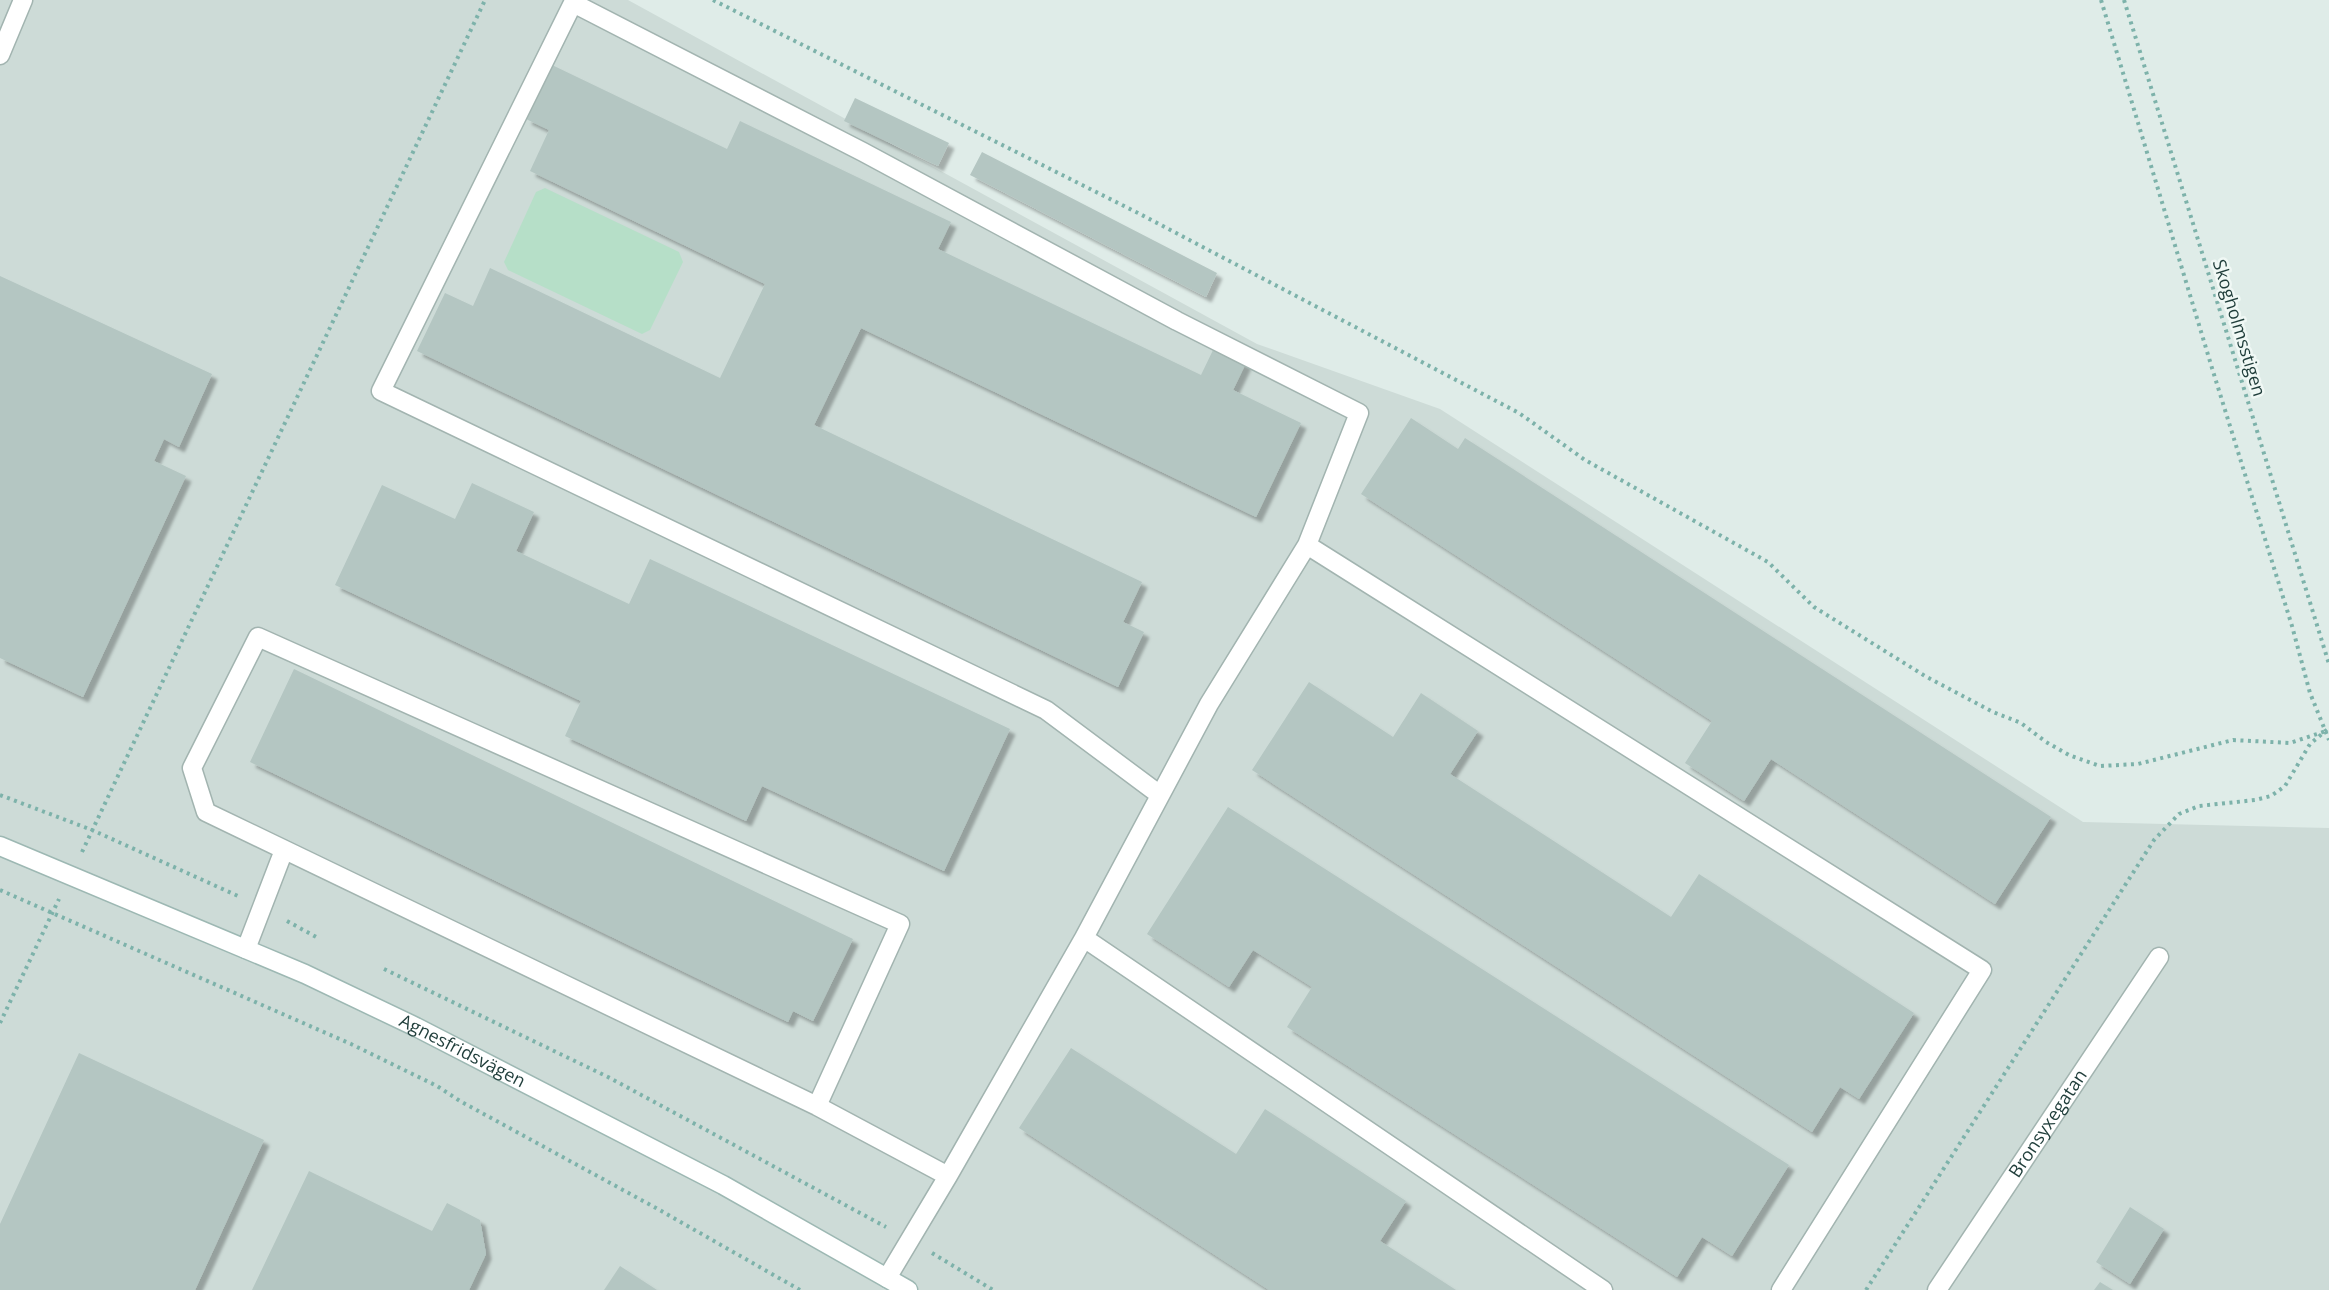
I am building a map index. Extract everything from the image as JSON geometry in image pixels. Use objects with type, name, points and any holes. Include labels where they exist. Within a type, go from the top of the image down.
[{"type":"main road","points":[[0,56],[23,0]]},
{"type":"main road","points":[[887,1278],[1084,938],[1209,704],[1307,545],[1359,413],[1178,321],[863,152],[573,3],[381,391],[1046,710],[1160,795]]},
{"type":"main road","points":[[1307,545],[1982,970],[1781,1290]]},
{"type":"main road","points":[[817,1106],[900,924],[258,637],[192,768],[206,812],[817,1106],[948,1176]]},
{"type":"main road","name":"Agnesfridsvägen","points":[[0,846],[304,974],[416,1027],[723,1185],[908,1290]]},
{"type":"main road","points":[[246,949],[284,850]]},
{"type":"main road","points":[[1084,938],[1603,1290]]},
{"type":"main road","name":"Bronsyxegatan","points":[[1937,1290],[2159,957]]},
{"type":"path","points":[[0,1023],[484,0]]},
{"type":"path","points":[[712,0],[1138,213],[1519,413],[1585,460],[1768,562],[1814,607],[1924,676],[1993,712],[2021,723],[2046,742],[2069,754],[2100,766],[2138,764],[2233,740],[2290,743],[2327,729]]},
{"type":"path","points":[[2101,0],[2292,626],[2310,693],[2327,729],[2329,740]]},
{"type":"path","name":"Skogholmsstigen","points":[[2124,0],[2329,664]]},
{"type":"path","points":[[1866,1290],[2154,840],[2179,814],[2199,806],[2271,796],[2285,786],[2310,744],[2327,729]]},
{"type":"path","points":[[0,795],[92,830],[262,906],[318,938]]},
{"type":"path","points":[[0,890],[351,1044],[432,1084],[800,1290]]},
{"type":"path","points":[[384,969],[608,1077],[910,1240],[993,1290]]},
{"type":"shaded area","points":[[0,0],[628,0],[1257,344],[1440,409],[2083,822],[2329,828],[2329,1290],[0,1290]]},
{"type":"green space","points":[[545,188],[679,252],[683,262],[650,330],[642,334],[508,270],[504,262],[536,192]]},
{"type":"building","points":[[552,65],[727,149],[740,121],[951,222],[938,249],[1201,375],[1214,348],[1246,363],[1233,390],[1301,423],[1256,517],[861,328],[814,425],[1142,582],[1123,622],[1144,632],[1118,687],[417,351],[445,293],[473,306],[490,268],[720,378],[765,284],[530,171],[549,130],[526,119]]},
{"type":"building","points":[[855,98],[949,143],[938,166],[844,121]]},
{"type":"building","points":[[982,152],[1217,273],[1206,297],[970,175]]},
{"type":"building","points":[[0,276],[212,374],[179,447],[164,439],[154,461],[186,476],[83,697],[0,658]]},
{"type":"building","points":[[1411,418],[1458,449],[1465,438],[2051,817],[1995,904],[1771,759],[1744,801],[1685,763],[1712,721],[1361,494]]},
{"type":"building","points":[[472,483],[534,512],[516,551],[629,604],[650,559],[1010,729],[944,871],[762,786],[746,821],[565,736],[581,701],[335,585],[382,485],[455,519]]},
{"type":"building","points":[[294,669],[853,939],[813,1021],[793,1011],[788,1022],[250,762]]},
{"type":"building","points":[[1309,682],[1393,737],[1421,693],[1478,731],[1450,774],[1671,917],[1699,874],[1914,1013],[1859,1099],[1840,1087],[1812,1132],[1252,770]]},
{"type":"building","points":[[1228,807],[1789,1165],[1732,1256],[1702,1237],[1677,1277],[1287,1027],[1312,987],[1253,950],[1229,987],[1147,934]]},
{"type":"building","points":[[1071,1048],[1236,1154],[1265,1109],[1406,1201],[1380,1241],[1456,1290],[1269,1290],[1019,1128]]},
{"type":"building","points":[[79,1053],[264,1140],[195,1290],[0,1290],[0,1224]]},
{"type":"building","points":[[309,1171],[432,1231],[447,1203],[480,1220],[486,1254],[469,1290],[252,1290]]},
{"type":"building","points":[[2130,1207],[2164,1229],[2130,1284],[2096,1262]]},
{"type":"building","points":[[620,1266],[657,1290],[604,1290]]},
{"type":"building","points":[[2100,1282],[2113,1290],[2094,1290]]}]
